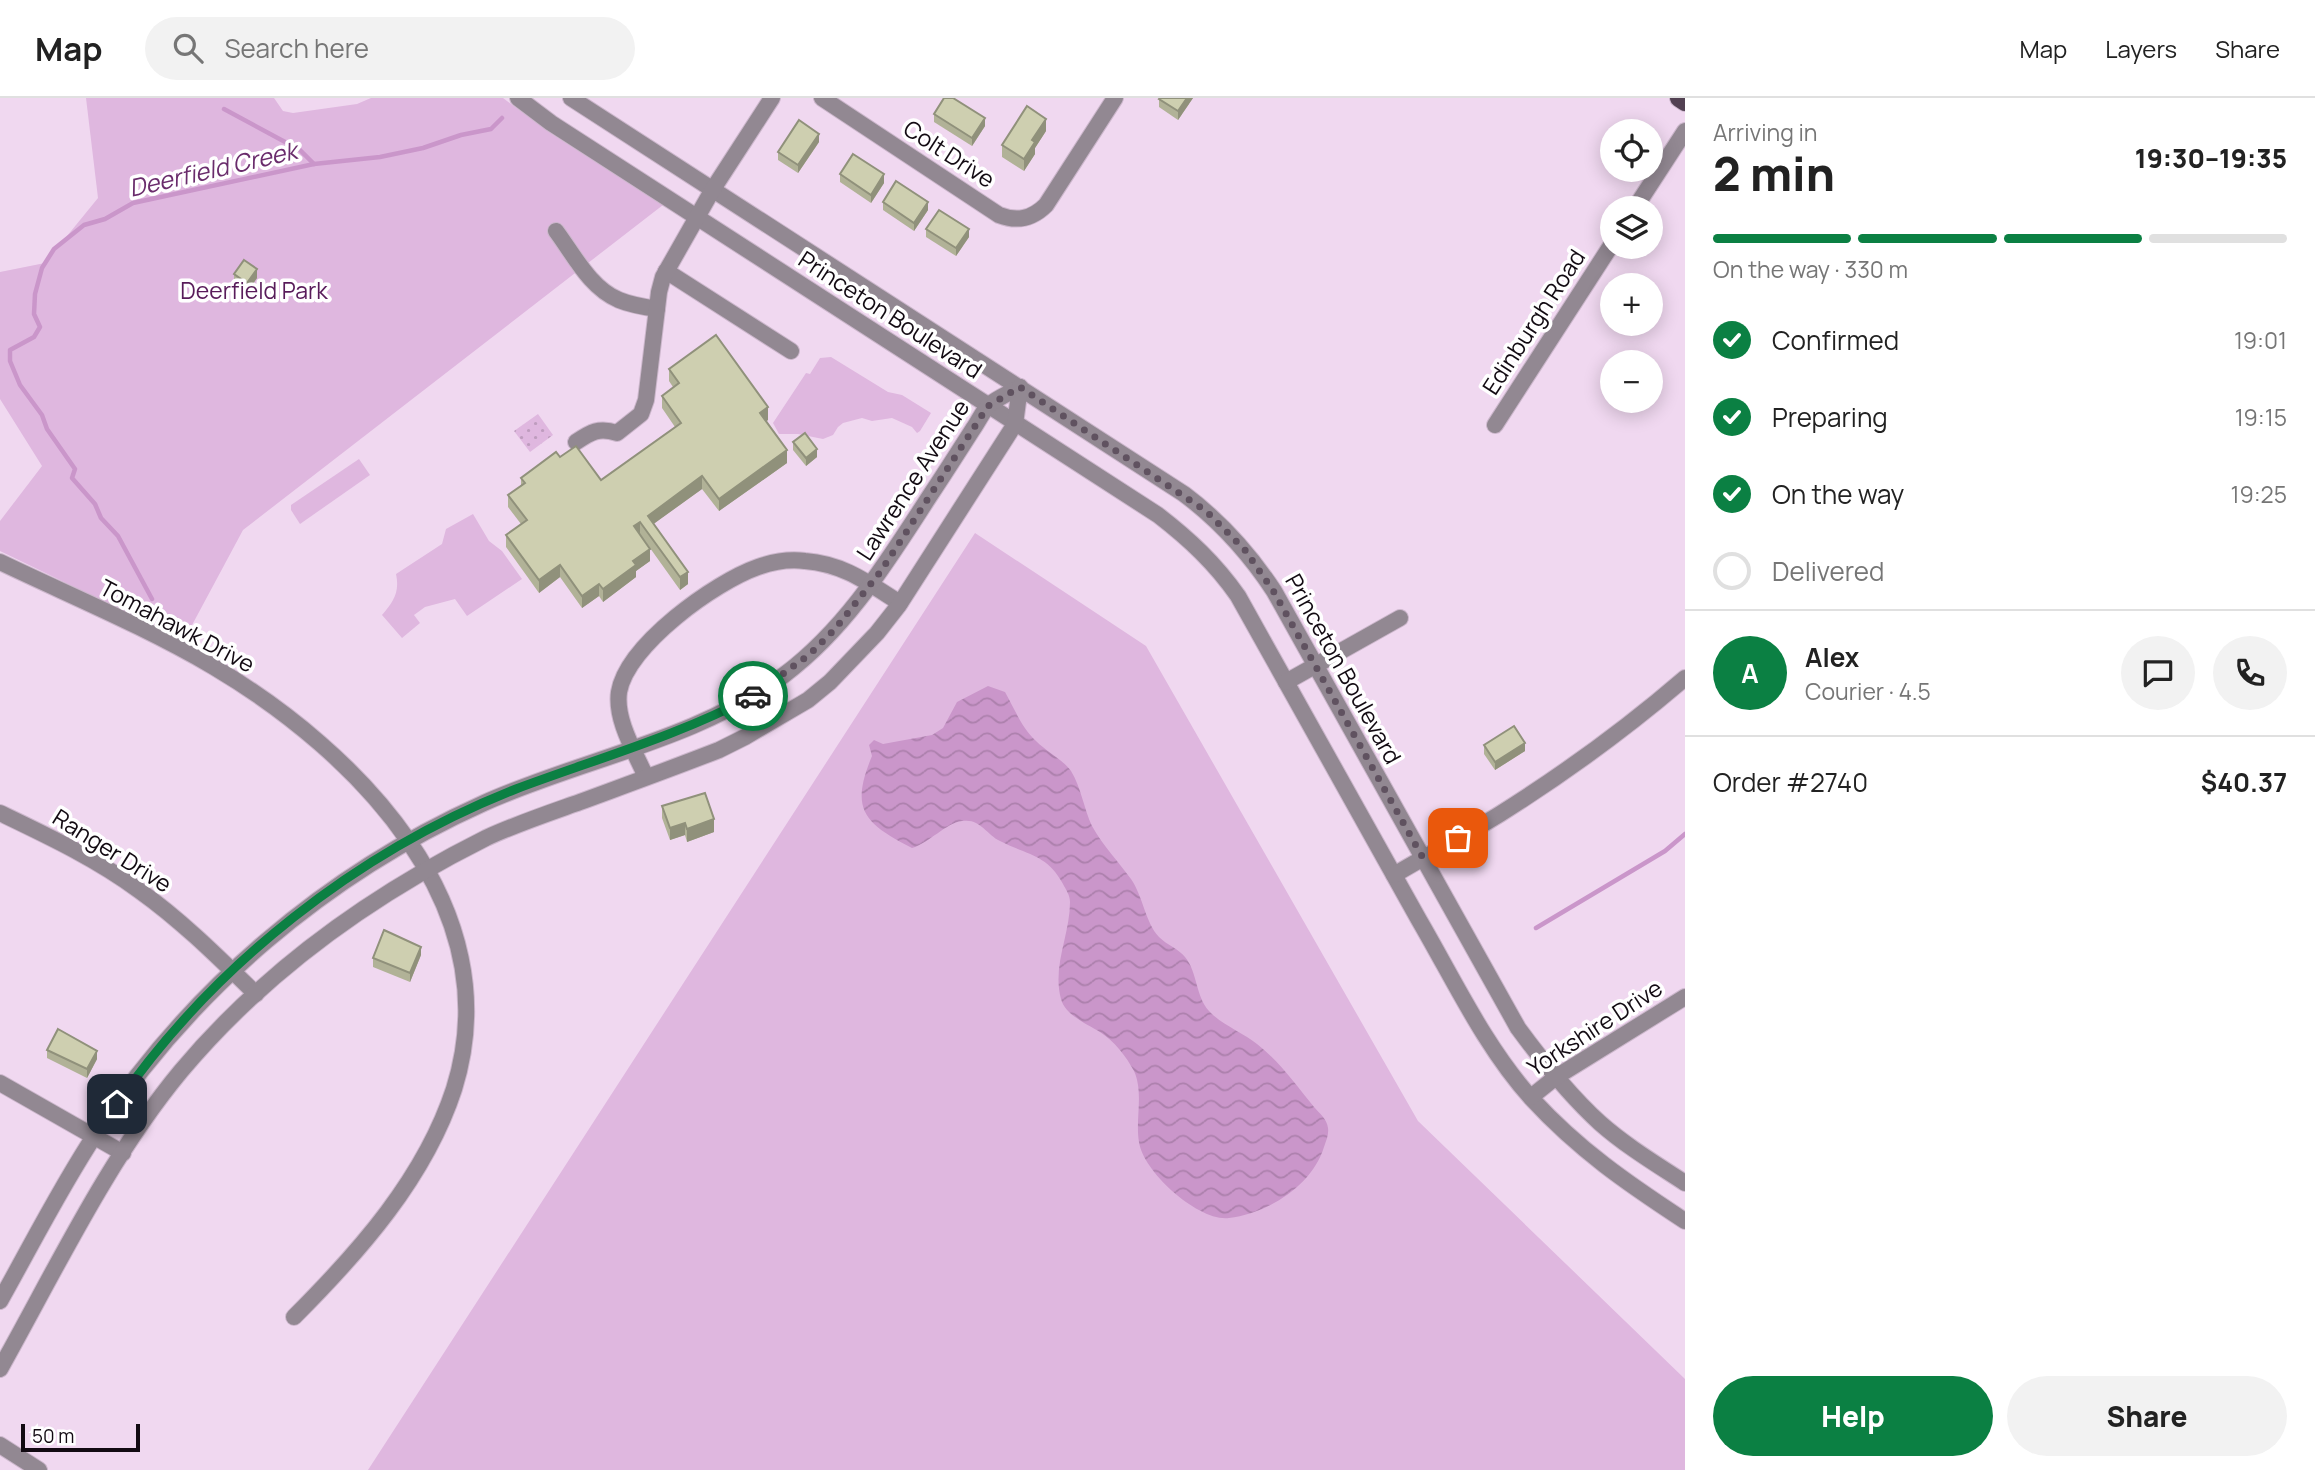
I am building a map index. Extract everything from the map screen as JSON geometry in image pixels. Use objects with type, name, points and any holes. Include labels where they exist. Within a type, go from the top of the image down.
[{"type":"main road","points":[[1679,98],[1685,102]]},
{"type":"street","name":"Princeton Boulevard","points":[[517,98],[551,123],[1158,515],[1190,539],[1210,559],[1238,596],[1394,875],[1504,1064],[1531,1097],[1578,1145],[1597,1161],[1685,1220]]},
{"type":"street","name":"Princeton Boulevard","points":[[571,98],[1184,494],[1224,528],[1261,572],[1518,1028],[1556,1077],[1601,1124],[1630,1147],[1685,1183]]},
{"type":"street","points":[[576,442],[594,430],[605,429],[617,433],[641,414],[646,400],[659,292],[667,271],[696,216],[772,98]]},
{"type":"street","name":"Colt Drive","points":[[822,98],[999,215],[1018,220],[1037,214],[1046,205],[1115,98]]},
{"type":"street","points":[[1643,196],[1685,131]]},
{"type":"street","points":[[556,230],[593,281],[608,294],[621,301],[657,309]]},
{"type":"street","name":"Edinburgh Road","points":[[1495,425],[1602,259]]},
{"type":"street","points":[[667,271],[791,351]]},
{"type":"street","points":[[0,1369],[123,1153],[181,1072],[215,1033],[296,958],[336,927],[427,870],[489,837],[719,750],[808,700],[854,658],[900,603],[1015,424],[1020,387]]},
{"type":"street","name":"Lawrence Avenue","points":[[0,1301],[94,1136],[128,1087],[173,1032],[232,971],[289,921],[375,861],[456,816],[516,790],[692,726],[757,694],[810,654],[835,629],[871,584],[988,406],[1020,387]]},
{"type":"street","points":[[646,777],[619,708],[620,690],[635,659],[649,642],[722,584],[757,568],[781,561],[803,561],[852,572],[900,603]]},
{"type":"street","name":"Tomahawk Drive","points":[[0,562],[213,666],[262,698],[307,733],[384,806],[427,870],[452,925],[463,976],[465,1030],[453,1089],[425,1155],[409,1179],[335,1276],[294,1317]]},
{"type":"street","points":[[1286,682],[1400,618]]},
{"type":"street","points":[[1394,875],[1500,814],[1549,782],[1645,712],[1685,678]]},
{"type":"street","name":"Ranger Drive","points":[[0,813],[80,852],[138,889],[194,934],[256,994]]},
{"type":"street","name":"Yorkshire Drive","points":[[1531,1097],[1556,1077],[1685,998]]},
{"type":"street","points":[[0,1083],[123,1153]]},
{"type":"street","points":[[0,1445],[39,1470]]},
{"type":"green space","name":"Deerfield Park","points":[[86,98],[274,98],[283,111],[293,113],[357,104],[371,98],[503,98],[552,134],[663,205],[243,530],[184,640],[0,551],[0,521],[42,466],[0,399],[0,272],[45,263],[98,198]]},
{"type":"green space","points":[[831,357],[888,392],[902,395],[931,413],[920,431],[917,433],[912,427],[892,418],[872,421],[862,418],[843,423],[833,435],[823,439],[798,434],[779,434],[773,423],[806,373],[810,374],[820,358]]},
{"type":"green space","points":[[538,414],[553,435],[530,452],[514,431]]},
{"type":"green space","points":[[359,459],[370,475],[300,524],[291,510],[291,505]]},
{"type":"green space","points":[[473,514],[489,541],[502,551],[522,579],[467,616],[455,599],[425,607],[414,615],[420,623],[402,638],[382,615],[395,597],[396,574],[442,544],[446,529]]},
{"type":"green space","points":[[975,533],[1146,646],[1418,1121],[1685,1379],[1685,1470],[368,1470]]},
{"type":"water","points":[[988,686],[1005,692],[1031,736],[1071,771],[1092,826],[1135,886],[1154,931],[1189,963],[1204,1005],[1220,1020],[1265,1051],[1326,1122],[1328,1136],[1310,1174],[1273,1204],[1244,1215],[1217,1217],[1188,1204],[1161,1180],[1151,1167],[1139,1142],[1139,1097],[1134,1071],[1115,1044],[1063,1005],[1059,975],[1070,899],[1057,874],[1050,867],[1036,856],[1000,841],[974,822],[956,823],[912,848],[882,831],[865,813],[862,789],[872,756],[869,745],[874,740],[883,744],[932,735],[943,728],[957,702]]},
{"type":"building","points":[[944,98],[953,98],[985,118],[972,138],[934,114]]},
{"type":"building","points":[[1160,98],[1187,98],[1178,111]]},
{"type":"building","points":[[1027,106],[1046,119],[1032,140],[1035,142],[1024,159],[1002,145]]},
{"type":"building","points":[[799,120],[819,134],[798,165],[778,152]]},
{"type":"building","points":[[853,154],[884,174],[871,195],[840,174]]},
{"type":"building","points":[[896,181],[928,202],[914,223],[883,202]]},
{"type":"building","points":[[939,210],[969,229],[956,248],[926,229]]},
{"type":"building","points":[[244,260],[257,269],[247,283],[234,274]]},
{"type":"building","points":[[716,335],[768,407],[760,413],[787,450],[719,499],[702,476],[648,516],[688,572],[680,577],[640,522],[634,526],[650,549],[633,561],[636,565],[603,589],[599,584],[582,596],[560,565],[539,580],[506,535],[527,520],[508,495],[525,483],[521,478],[556,452],[560,457],[576,446],[601,480],[681,423],[662,396],[679,383],[669,369]]},
{"type":"building","points":[[805,433],[817,449],[806,458],[793,442]]},
{"type":"building","points":[[1514,726],[1525,743],[1495,762],[1484,745]]},
{"type":"building","points":[[705,793],[714,819],[687,829],[685,823],[670,828],[662,806]]},
{"type":"building","points":[[384,930],[421,947],[410,973],[373,958]]},
{"type":"building","points":[[58,1029],[97,1051],[87,1069],[47,1050]]},
{"type":"waterway","points":[[224,109],[300,150],[314,164]]},
{"type":"waterway","name":"Deerfield Creek","points":[[152,599],[118,536],[101,518],[95,504],[72,478],[75,469],[20,385],[10,361],[10,350],[34,337],[40,327],[34,314],[35,294],[42,268],[54,249],[84,225],[105,219],[133,203],[314,164],[380,157],[423,148],[461,135],[491,129],[502,118]]},
{"type":"waterway","points":[[1536,928],[1665,851],[1685,834]]},
{"type":"way so far","points":[[753,696],[810,654],[855,607],[988,406],[1020,387],[1184,494],[1224,528],[1245,550],[1274,592],[1423,858],[1458,838]]},
{"type":"route","points":[[117,1104],[173,1032],[250,953],[289,921],[386,854],[456,816],[500,796],[692,726],[753,696]]}]
